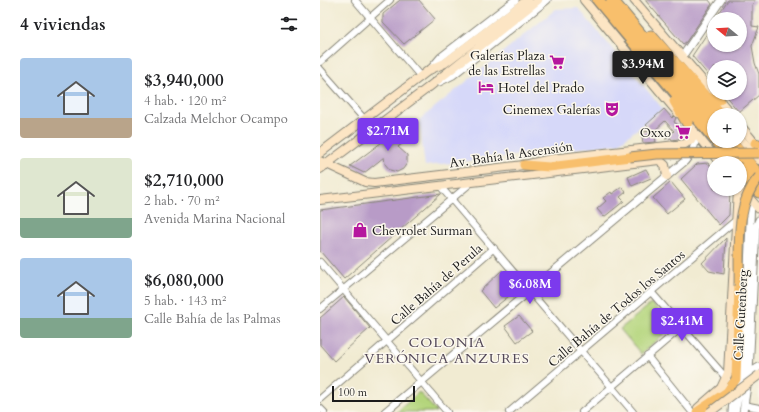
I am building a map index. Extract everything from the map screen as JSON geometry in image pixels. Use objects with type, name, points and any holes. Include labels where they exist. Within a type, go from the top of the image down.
[{"type":"highway","points":[[599,0],[627,19]]},
{"type":"highway","points":[[599,0],[707,130]]},
{"type":"highway","points":[[612,0],[707,114]]},
{"type":"highway","points":[[619,0],[715,108]]},
{"type":"highway","points":[[662,76],[670,95],[682,111],[687,122]]},
{"type":"highway","points":[[706,98],[720,101]]},
{"type":"highway","points":[[722,148],[729,156]]},
{"type":"highway","points":[[736,148],[759,176]]},
{"type":"highway","points":[[747,177],[759,192]]},
{"type":"main road","points":[[320,169],[324,163],[429,87],[504,23],[527,0]]},
{"type":"main road","points":[[320,153],[429,70],[445,63],[538,0]]},
{"type":"main road","points":[[584,0],[652,80],[660,93],[687,122],[715,156]]},
{"type":"main road","points":[[634,0],[726,108]]},
{"type":"main road","points":[[720,101],[721,108]]},
{"type":"main road","name":"Av. Bahía la Ascensión","points":[[324,163],[364,182],[374,183],[524,166],[550,159],[685,144],[691,140],[696,133]]},
{"type":"main road","points":[[747,133],[758,145]]},
{"type":"main road","points":[[747,146],[759,160]]},
{"type":"main road","points":[[524,166],[550,166],[656,154],[759,153]]},
{"type":"main road","name":"Av. Bahía la Ascensión","points":[[320,200],[659,160],[666,165],[667,176]]},
{"type":"main road","points":[[696,412],[727,392],[731,379],[739,286],[741,220],[748,194],[759,176]]},
{"type":"main road","points":[[374,183],[375,194]]},
{"type":"main road","points":[[731,379],[734,258],[738,196]]},
{"type":"main road","points":[[746,196],[759,210]]},
{"type":"main road","points":[[710,412],[759,375]]},
{"type":"street","points":[[355,0],[421,77]]},
{"type":"street","points":[[320,62],[390,0]]},
{"type":"street","points":[[429,70],[441,57],[515,0]]},
{"type":"street","points":[[429,87],[453,75],[546,0]]},
{"type":"street","points":[[682,57],[721,0]]},
{"type":"street","points":[[320,69],[365,120]]},
{"type":"street","points":[[385,412],[685,161],[692,153],[696,133]]},
{"type":"street","points":[[685,161],[695,158],[707,159]]},
{"type":"street","points":[[320,309],[472,182]]},
{"type":"street","points":[[440,186],[633,412]]},
{"type":"street","name":"Calle Gutenberg","points":[[744,409],[749,373],[752,258],[751,201]]},
{"type":"street","name":"Calle Bahía de Todos los Santos","points":[[509,412],[736,220]]},
{"type":"street","name":"Calle Gutenberg","points":[[735,412],[744,376],[752,258],[756,227],[759,220]]},
{"type":"street","name":"Calle Bahía de Perula","points":[[320,399],[494,248]]},
{"type":"street","points":[[734,258],[752,258]]},
{"type":"street","points":[[320,262],[447,412]]},
{"type":"street","points":[[652,292],[681,328],[731,379],[732,412]]},
{"type":"street","points":[[582,412],[681,328]]},
{"type":"street","points":[[647,356],[692,412]]},
{"type":"street","points":[[749,373],[759,368]]},
{"type":"street","points":[[747,387],[759,378]]},
{"type":"street","points":[[320,408],[324,412]]},
{"type":"street","points":[[744,409],[759,408]]},
{"type":"shaded area","name":"Galerías Plaza de las Estrellas","points":[[578,8],[663,109],[618,144],[425,166],[419,120],[556,9]]},
{"type":"green space","points":[[652,303],[672,327],[641,354],[620,329]]},
{"type":"green space","points":[[419,392],[437,412],[397,412]]},
{"type":"building","points":[[400,0],[419,0],[435,19],[404,44],[383,22],[383,14]]},
{"type":"building","points":[[645,0],[709,0],[712,4],[686,42],[683,44]]},
{"type":"building","points":[[728,0],[755,0],[752,5],[752,26],[759,27],[752,46],[755,63],[759,74],[759,95],[744,108],[736,108],[729,100],[747,100],[747,60],[707,60],[707,74],[692,56],[707,34],[707,52],[747,52],[747,12],[720,12]]},
{"type":"building","points":[[664,109],[672,118],[674,116],[676,118],[674,122],[686,131],[683,135],[684,138],[672,140],[671,138],[665,139],[674,131],[665,121],[654,131],[656,142],[643,143],[641,132],[652,131],[646,125]]},
{"type":"building","points":[[413,119],[414,134],[398,147],[407,155],[407,163],[403,169],[397,172],[390,170],[385,164],[384,157],[364,173],[350,166]]},
{"type":"building","points":[[707,163],[707,196],[730,196],[729,215],[719,225],[681,179],[697,164]]},
{"type":"building","points":[[646,169],[651,178],[632,186],[628,177]]},
{"type":"building","points":[[671,182],[685,199],[667,214],[653,198]]},
{"type":"building","points":[[622,187],[626,192],[620,197],[624,201],[604,217],[597,209],[606,201],[603,198]]},
{"type":"building","name":"Chevrolet Surman","points":[[441,194],[344,279],[320,251],[320,210]]},
{"type":"building","points":[[726,238],[724,274],[709,271],[702,263]]},
{"type":"building","points":[[502,270],[513,281],[509,296],[494,308],[480,291]]},
{"type":"building","points":[[344,297],[370,328],[334,361],[320,345],[320,318]]},
{"type":"building","points":[[519,316],[532,331],[517,342],[505,326]]},
{"type":"place","name":"Galerías Plaza de las Estrellas","points":[[557,62]]},
{"type":"place","name":"Hotel del Prado","points":[[486,87]]},
{"type":"place","name":"Cinemex Galerías","points":[[612,109]]},
{"type":"place","name":"Oxxo","points":[[683,132]]},
{"type":"place","name":"Chevrolet Surman","points":[[360,230]]},
{"type":"district","name":"COLONIA VERÓNICA ANZURES","points":[[447,350]]}]
